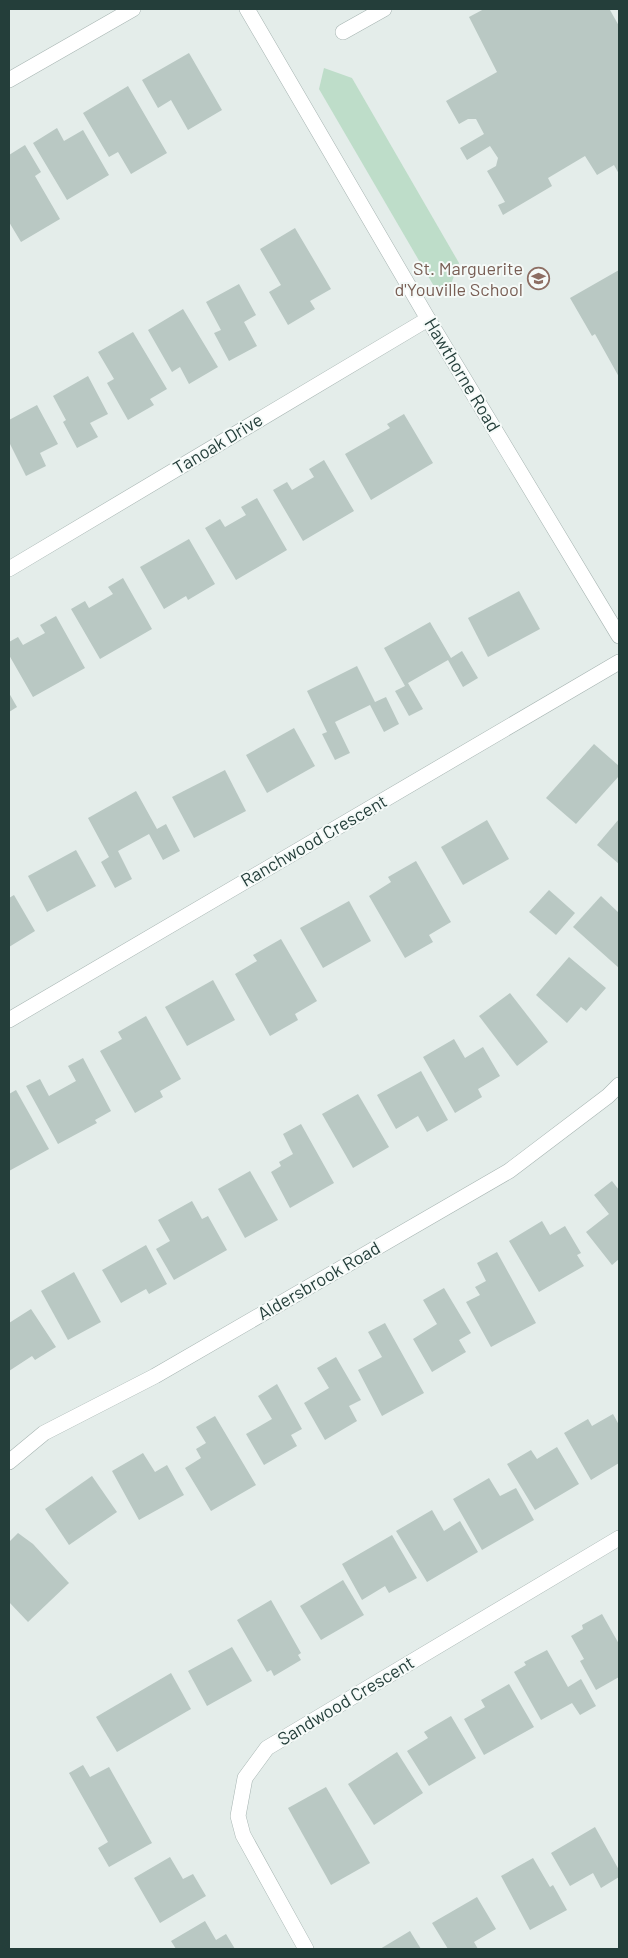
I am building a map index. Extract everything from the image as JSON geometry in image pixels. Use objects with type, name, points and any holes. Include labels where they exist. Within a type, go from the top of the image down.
[{"type":"street","points":[[9,80],[133,9]]},
{"type":"street","name":"Hawthorne Road","points":[[248,9],[428,319],[619,636]]},
{"type":"street","points":[[343,32],[384,9]]},
{"type":"street","name":"Tanoak Drive","points":[[9,569],[428,319]]},
{"type":"street","name":"Ranchwood Crescent","points":[[9,1020],[619,662]]},
{"type":"street","name":"Aldersbrook Road","points":[[9,1462],[44,1433],[155,1376],[509,1171],[608,1096],[619,1085]]},
{"type":"street","name":"Sandwood Crescent","points":[[306,1949],[243,1835],[238,1816],[245,1778],[267,1748],[619,1538]]},
{"type":"green space","points":[[324,68],[352,78],[459,263],[451,284],[435,288],[319,89]]},
{"type":"building","points":[[484,9],[613,9],[610,10],[619,26],[619,174],[614,165],[597,175],[585,156],[548,178],[552,186],[503,215],[498,205],[505,202],[487,171],[496,166],[498,158],[490,146],[467,160],[460,148],[484,134],[476,119],[468,119],[459,124],[446,101],[497,72],[469,17]]},
{"type":"building","points":[[189,53],[222,110],[188,130],[171,100],[158,108],[142,80]]},
{"type":"building","points":[[128,86],[167,153],[131,174],[118,152],[109,157],[83,113]]},
{"type":"building","points":[[57,128],[64,141],[83,130],[109,175],[67,200],[33,143]]},
{"type":"building","points":[[25,145],[41,172],[35,176],[60,219],[21,242],[9,222],[9,155]]},
{"type":"building","points":[[295,228],[331,289],[310,301],[315,309],[288,325],[269,292],[281,285],[260,249]]},
{"type":"building","points":[[619,270],[619,377],[595,334],[592,336],[570,298]]},
{"type":"building","points":[[239,284],[256,315],[244,322],[257,346],[229,361],[214,333],[221,330],[206,302]]},
{"type":"building","points":[[183,309],[218,367],[189,384],[180,367],[172,372],[148,330]]},
{"type":"building","points":[[133,332],[167,389],[150,399],[154,405],[128,420],[107,383],[114,379],[98,352]]},
{"type":"building","points":[[88,376],[108,414],[90,423],[98,437],[77,448],[63,422],[66,420],[53,396]]},
{"type":"building","points":[[37,405],[58,444],[40,453],[46,466],[26,476],[9,442],[9,420]]},
{"type":"building","points":[[404,414],[433,463],[371,500],[345,454],[390,428],[387,424]]},
{"type":"building","points":[[324,460],[354,511],[303,541],[273,490],[287,482],[292,490],[314,477],[309,469]]},
{"type":"building","points":[[257,498],[287,550],[236,580],[205,528],[220,519],[225,527],[246,515],[241,507]]},
{"type":"building","points":[[189,539],[215,584],[188,600],[186,596],[164,609],[140,567]]},
{"type":"building","points":[[123,578],[152,629],[100,659],[71,609],[85,601],[89,608],[113,594],[108,587]]},
{"type":"building","points":[[519,591],[540,629],[488,657],[468,618]]},
{"type":"building","points":[[56,616],[85,668],[33,697],[9,655],[9,642],[18,637],[23,645],[45,633],[40,625]]},
{"type":"building","points":[[430,622],[451,658],[462,651],[478,678],[463,687],[448,660],[408,683],[423,709],[409,716],[395,691],[405,686],[384,648]]},
{"type":"building","points":[[357,666],[375,702],[386,697],[399,724],[384,732],[370,705],[335,722],[350,753],[335,760],[322,734],[327,732],[307,691]]},
{"type":"building","points":[[9,693],[17,707],[9,712]]},
{"type":"building","points":[[294,728],[315,766],[267,793],[246,755]]},
{"type":"building","points":[[594,744],[619,766],[619,776],[576,824],[546,798]]},
{"type":"building","points":[[225,770],[246,811],[194,838],[172,797]]},
{"type":"building","points":[[136,791],[157,829],[166,824],[180,851],[163,860],[149,834],[118,851],[132,879],[115,888],[101,862],[109,857],[88,818]]},
{"type":"building","points":[[619,819],[619,864],[597,845]]},
{"type":"building","points":[[487,820],[509,859],[463,885],[441,847]]},
{"type":"building","points":[[76,850],[96,886],[47,912],[28,876]]},
{"type":"building","points":[[416,861],[451,922],[429,935],[433,942],[405,958],[369,896],[391,882],[388,877]]},
{"type":"building","points":[[549,890],[575,913],[556,935],[529,912]]},
{"type":"building","points":[[14,895],[35,931],[9,947],[9,898]]},
{"type":"building","points":[[601,896],[619,913],[619,968],[573,927]]},
{"type":"building","points":[[349,901],[371,941],[323,968],[300,928]]},
{"type":"building","points":[[281,939],[317,1001],[295,1014],[298,1020],[270,1036],[235,974],[257,961],[253,955]]},
{"type":"building","points":[[569,957],[606,988],[586,1011],[581,1007],[567,1023],[536,995]]},
{"type":"building","points":[[213,980],[235,1020],[187,1046],[165,1007]]},
{"type":"building","points":[[510,993],[548,1042],[517,1066],[479,1016]]},
{"type":"building","points":[[146,1016],[181,1079],[160,1091],[163,1097],[135,1113],[100,1051],[122,1039],[118,1032]]},
{"type":"building","points":[[454,1039],[465,1058],[483,1047],[500,1076],[478,1089],[482,1097],[455,1113],[423,1057]]},
{"type":"building","points":[[83,1058],[111,1111],[95,1120],[97,1123],[58,1144],[26,1086],[40,1079],[49,1096],[76,1081],[68,1066]]},
{"type":"building","points":[[421,1071],[448,1120],[427,1132],[418,1116],[396,1129],[377,1095]]},
{"type":"building","points":[[16,1090],[49,1149],[9,1171],[9,1094]]},
{"type":"building","points":[[358,1094],[389,1147],[353,1168],[322,1114]]},
{"type":"building","points":[[301,1124],[334,1183],[290,1208],[271,1172],[281,1166],[279,1162],[293,1154],[283,1134]]},
{"type":"building","points":[[250,1171],[278,1220],[245,1238],[218,1189]]},
{"type":"building","points":[[612,1181],[619,1190],[619,1259],[612,1265],[586,1232],[609,1214],[594,1195]]},
{"type":"building","points":[[192,1201],[202,1219],[208,1216],[227,1250],[174,1280],[156,1249],[170,1241],[158,1220]]},
{"type":"building","points":[[542,1221],[550,1235],[565,1226],[581,1253],[577,1255],[584,1266],[539,1292],[509,1241]]},
{"type":"building","points":[[146,1245],[167,1284],[149,1294],[146,1289],[121,1303],[102,1270]]},
{"type":"building","points":[[497,1252],[536,1323],[491,1347],[466,1302],[480,1295],[475,1287],[486,1281],[477,1263]]},
{"type":"building","points":[[74,1272],[101,1322],[68,1340],[41,1291]]},
{"type":"building","points":[[444,1288],[471,1333],[459,1340],[466,1352],[432,1372],[413,1339],[437,1324],[423,1300]]},
{"type":"building","points":[[31,1309],[56,1347],[35,1360],[32,1356],[9,1371],[9,1323]]},
{"type":"building","points":[[385,1323],[424,1393],[382,1416],[358,1370],[382,1357],[368,1332]]},
{"type":"building","points":[[336,1357],[361,1400],[349,1406],[357,1421],[325,1440],[304,1403],[329,1388],[317,1368]]},
{"type":"building","points":[[277,1384],[302,1429],[291,1435],[297,1446],[264,1465],[246,1434],[272,1419],[258,1396]]},
{"type":"building","points":[[613,1414],[619,1425],[619,1463],[591,1480],[564,1433],[588,1419],[592,1426]]},
{"type":"building","points":[[215,1416],[256,1485],[211,1511],[185,1468],[201,1458],[196,1449],[206,1443],[196,1427]]},
{"type":"building","points":[[557,1447],[579,1484],[535,1510],[507,1464],[531,1450],[537,1459]]},
{"type":"building","points":[[143,1453],[155,1472],[167,1465],[184,1495],[139,1520],[112,1471]]},
{"type":"building","points":[[92,1476],[117,1512],[69,1545],[45,1509]]},
{"type":"building","points":[[489,1478],[500,1496],[516,1488],[534,1520],[482,1550],[453,1499]]},
{"type":"building","points":[[432,1510],[444,1531],[460,1521],[478,1552],[427,1582],[396,1531]]},
{"type":"building","points":[[18,1533],[33,1544],[69,1583],[28,1622],[9,1602],[9,1542]]},
{"type":"building","points":[[392,1535],[417,1578],[389,1593],[385,1586],[362,1600],[342,1564]]},
{"type":"building","points":[[343,1580],[364,1615],[321,1640],[300,1606]]},
{"type":"building","points":[[271,1600],[301,1653],[298,1655],[301,1660],[274,1676],[271,1670],[267,1672],[237,1620]]},
{"type":"building","points":[[602,1614],[619,1644],[619,1677],[596,1690],[580,1661],[584,1659],[571,1636],[583,1629],[582,1625]]},
{"type":"building","points":[[232,1647],[252,1681],[207,1706],[188,1671]]},
{"type":"building","points":[[547,1650],[568,1687],[581,1679],[596,1706],[580,1715],[572,1703],[541,1720],[514,1672],[526,1665],[524,1662]]},
{"type":"building","points":[[171,1673],[191,1709],[117,1752],[96,1717]]},
{"type":"building","points":[[509,1684],[534,1727],[484,1755],[464,1719],[485,1707],[481,1700]]},
{"type":"building","points":[[451,1716],[476,1758],[429,1786],[407,1751],[428,1738],[424,1732]]},
{"type":"building","points":[[397,1752],[423,1793],[374,1825],[348,1784]]},
{"type":"building","points":[[83,1765],[90,1777],[109,1767],[152,1843],[109,1867],[98,1848],[108,1842],[69,1773]]},
{"type":"building","points":[[326,1787],[370,1863],[331,1885],[288,1808]]},
{"type":"building","points":[[595,1827],[619,1870],[619,1877],[601,1888],[593,1873],[570,1886],[551,1853]]},
{"type":"building","points":[[170,1857],[183,1879],[193,1874],[206,1896],[160,1923],[134,1878]]},
{"type":"building","points":[[533,1858],[550,1887],[553,1885],[567,1910],[530,1930],[501,1876]]},
{"type":"building","points":[[477,1897],[496,1929],[474,1942],[478,1949],[448,1949],[432,1923]]},
{"type":"building","points":[[205,1921],[216,1940],[226,1934],[235,1949],[176,1949],[171,1941]]},
{"type":"building","points":[[410,1931],[421,1949],[380,1949]]},
{"type":"place","name":"St. Marguerite d'Youville School","points":[[539,279]]}]
